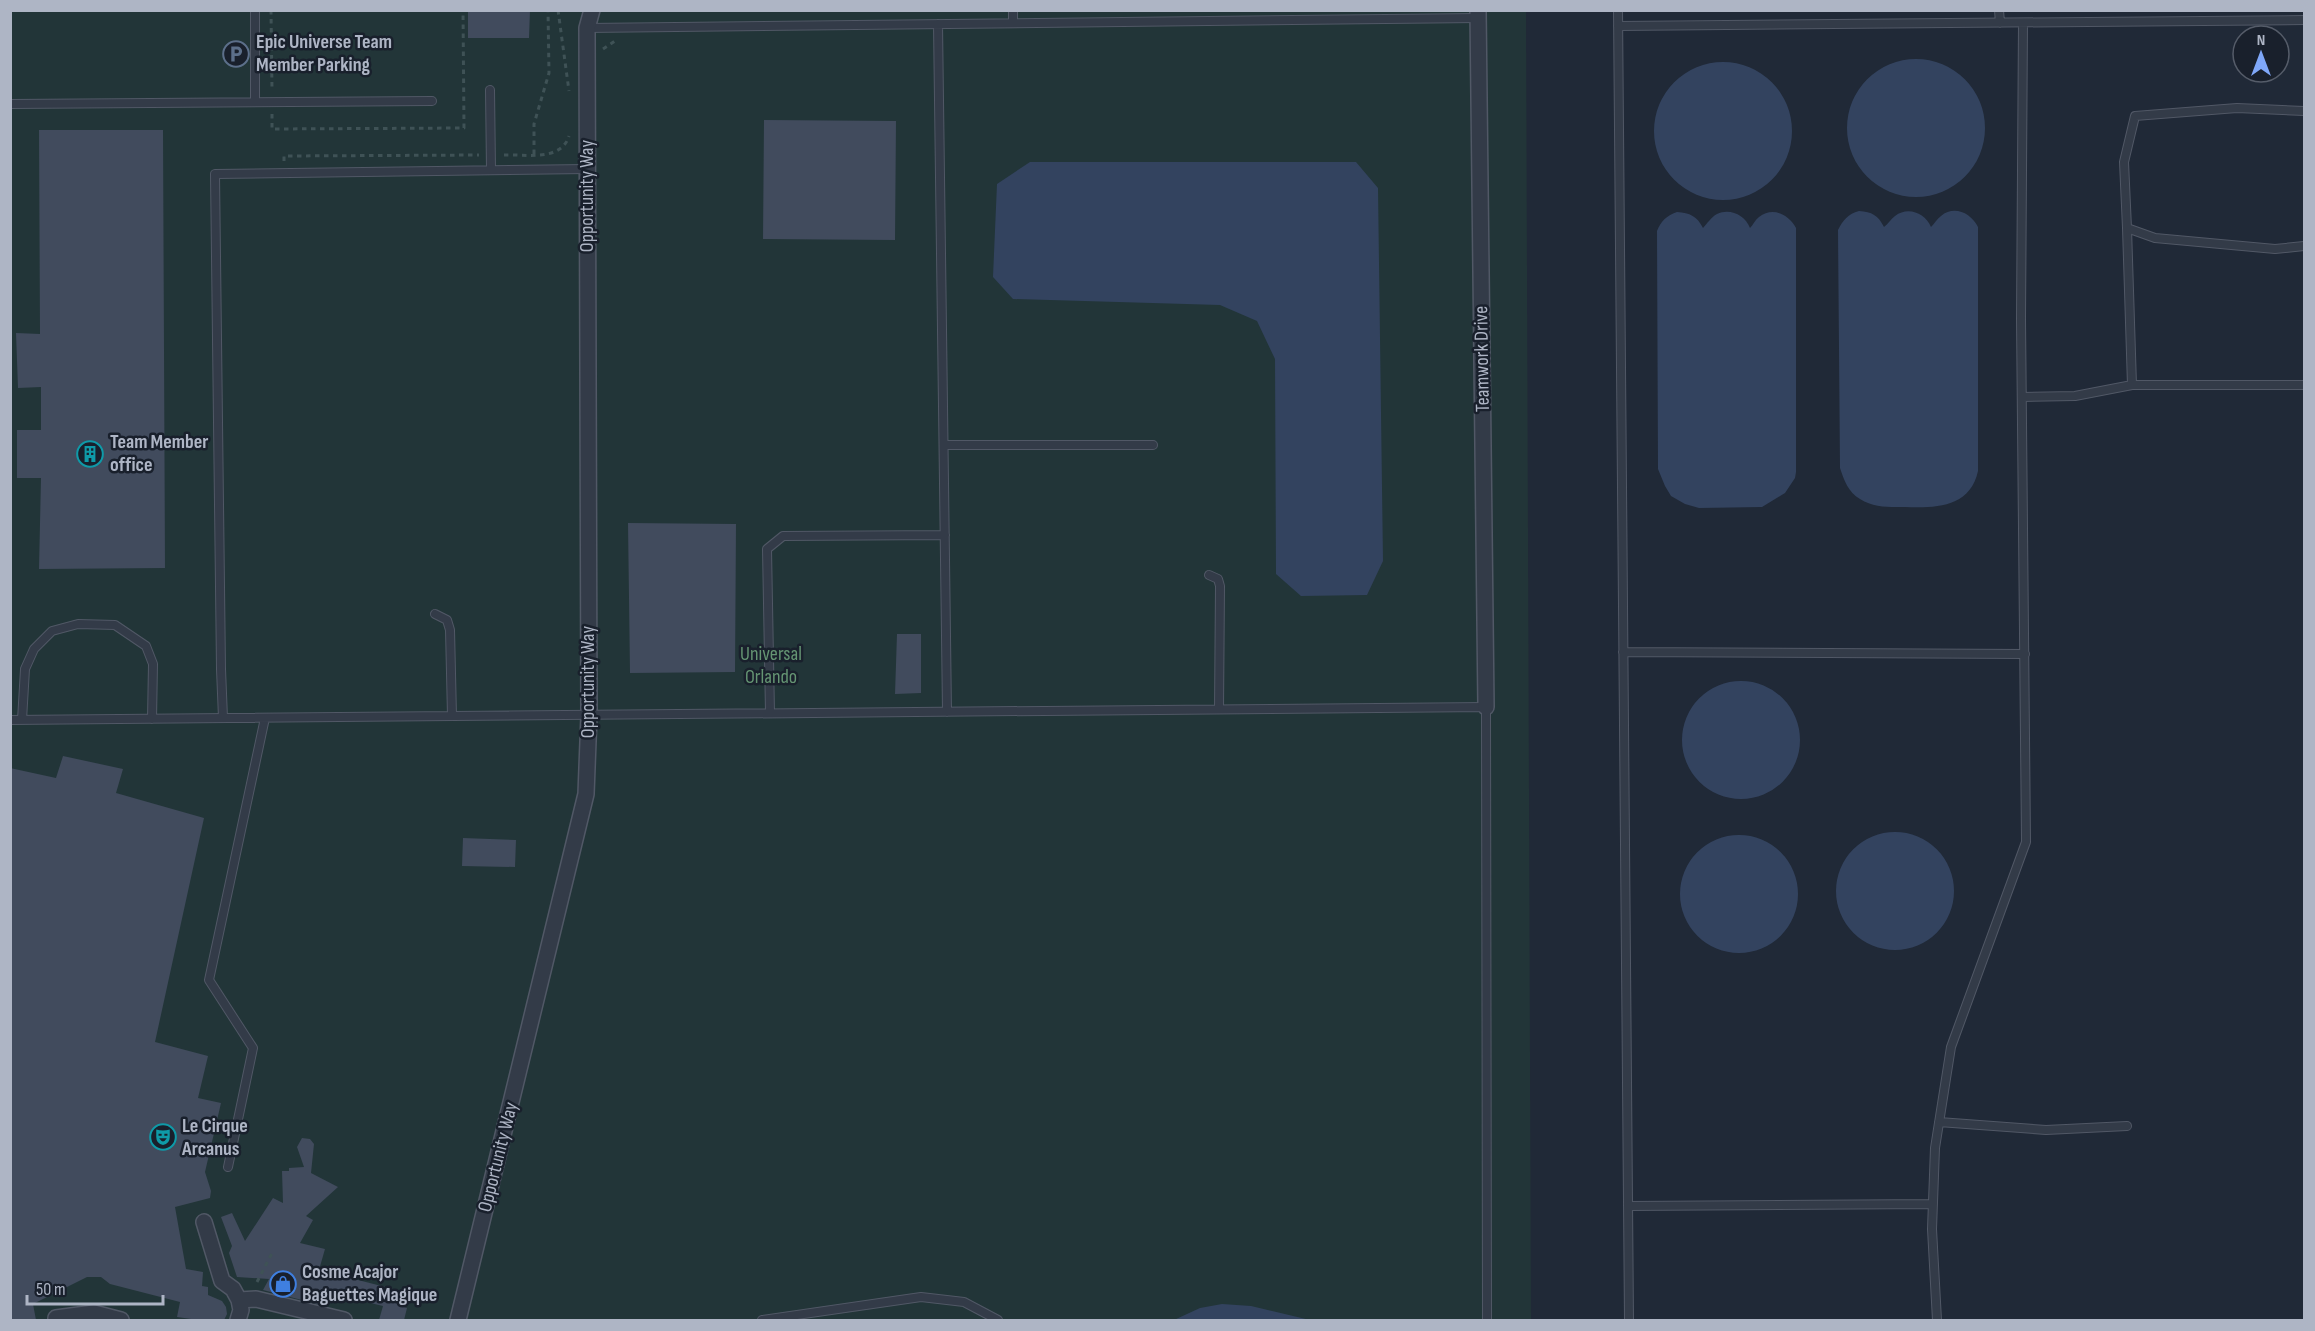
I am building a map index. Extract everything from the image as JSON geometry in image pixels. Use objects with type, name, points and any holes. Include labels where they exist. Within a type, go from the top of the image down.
[{"type":"street","name":"Opportunity Way","points":[[581,10],[587,27]]},
{"type":"street","name":"Opportunity Way","points":[[458,1320],[586,794],[589,715],[587,27],[592,10]]},
{"type":"street","name":"Teamwork Drive","points":[[1478,14],[1486,707]]},
{"type":"street","points":[[204,1222],[222,1281],[233,1289],[239,1300],[241,1310],[238,1320]]},
{"type":"street","points":[[239,1300],[256,1299],[344,1320]]},
{"type":"street","points":[[56,1318],[94,1313],[121,1320]]},
{"type":"lane","points":[[255,10],[255,102]]},
{"type":"lane","points":[[1013,10],[1013,23]]},
{"type":"lane","points":[[1618,10],[1629,1320]]},
{"type":"lane","points":[[1999,10],[2000,23]]},
{"type":"lane","points":[[587,27],[1013,23],[1478,14]]},
{"type":"lane","points":[[1618,26],[2304,20]]},
{"type":"lane","points":[[1937,1320],[1932,1229],[1935,1149],[1951,1047],[2026,842],[2022,397],[2023,23]]},
{"type":"lane","points":[[938,24],[947,712]]},
{"type":"lane","points":[[490,90],[491,170]]},
{"type":"lane","points":[[10,104],[432,101]]},
{"type":"lane","points":[[2132,385],[2124,162],[2135,116],[2237,108],[2304,111]]},
{"type":"lane","points":[[223,718],[215,174],[587,170]]},
{"type":"lane","points":[[2127,228],[2155,238],[2275,249],[2304,246]]},
{"type":"lane","points":[[2022,397],[2075,396],[2132,385],[2304,385]]},
{"type":"lane","points":[[944,445],[1153,446]]},
{"type":"lane","points":[[770,713],[767,549],[783,536],[945,535]]},
{"type":"lane","points":[[1209,575],[1218,579],[1220,586],[1219,709]]},
{"type":"lane","points":[[435,614],[447,620],[450,630],[452,716]]},
{"type":"lane","points":[[22,720],[25,669],[34,649],[52,632],[78,624],[115,625],[146,646],[153,664],[152,719]]},
{"type":"lane","points":[[1623,652],[2025,654]]},
{"type":"lane","points":[[10,720],[1486,707],[1487,1320]]},
{"type":"lane","points":[[228,1167],[253,1048],[209,980],[265,718]]},
{"type":"lane","points":[[1940,1122],[2046,1130],[2127,1126]]},
{"type":"lane","points":[[1628,1206],[1933,1204]]},
{"type":"lane","points":[[762,1320],[921,1297],[964,1302],[998,1320]]},
{"type":"path","points":[[271,10],[272,102]]},
{"type":"path","points":[[534,154],[534,124],[549,72],[548,10]]},
{"type":"path","points":[[558,10],[570,100]]},
{"type":"path","points":[[283,173],[284,156],[550,154],[561,150],[567,144],[572,130]]},
{"type":"path","points":[[255,1285],[272,1253]]},
{"type":"green space","name":"Universal Orlando","points":[[10,11],[1526,11],[1531,1320],[11,1320]]},
{"type":"water","points":[[1916,59],[1943,64],[1955,70],[1965,79],[1974,89],[1980,101],[1985,128],[1980,155],[1974,167],[1965,177],[1955,186],[1943,192],[1916,197],[1889,192],[1877,186],[1867,177],[1858,167],[1852,155],[1847,128],[1852,101],[1858,89],[1867,79],[1877,70],[1889,64]]},
{"type":"water","points":[[1723,62],[1750,67],[1762,73],[1772,82],[1781,92],[1787,104],[1792,131],[1787,158],[1781,170],[1772,180],[1762,189],[1750,195],[1723,200],[1696,195],[1684,189],[1674,180],[1665,170],[1659,158],[1654,131],[1659,104],[1665,92],[1674,82],[1684,73],[1696,67]]},
{"type":"water","points":[[1030,162],[1356,162],[1378,188],[1383,561],[1367,595],[1301,596],[1276,574],[1275,359],[1257,321],[1220,305],[1013,299],[993,277],[997,184]]},
{"type":"water","points":[[1859,211],[1874,215],[1884,227],[1900,213],[1916,212],[1925,218],[1931,227],[1946,213],[1957,211],[1967,214],[1978,227],[1978,471],[1974,483],[1967,492],[1950,503],[1928,507],[1887,507],[1871,504],[1852,493],[1840,468],[1838,230],[1846,218]]},
{"type":"water","points":[[1677,212],[1693,216],[1703,228],[1717,214],[1732,212],[1745,219],[1750,228],[1759,217],[1775,212],[1789,219],[1796,228],[1796,472],[1795,478],[1785,493],[1762,507],[1699,508],[1685,504],[1671,496],[1658,469],[1657,231],[1664,219]]},
{"type":"water","points":[[1741,681],[1764,685],[1783,698],[1796,717],[1800,740],[1796,763],[1783,782],[1764,795],[1741,799],[1718,795],[1699,782],[1686,763],[1682,740],[1686,717],[1699,698],[1718,685]]},
{"type":"water","points":[[1895,832],[1918,836],[1937,849],[1950,868],[1954,891],[1950,914],[1937,933],[1918,946],[1895,950],[1872,946],[1853,933],[1840,914],[1836,891],[1840,868],[1853,849],[1872,836]]},
{"type":"water","points":[[1739,835],[1762,839],[1781,852],[1794,871],[1798,894],[1794,917],[1781,936],[1762,949],[1739,953],[1716,949],[1697,936],[1684,917],[1680,894],[1684,871],[1697,852],[1716,839]]},
{"type":"water","points":[[1222,1304],[1251,1306],[1310,1320],[1174,1320],[1200,1308]]},
{"type":"building","points":[[468,10],[530,10],[529,38],[468,38]]},
{"type":"building","points":[[764,120],[896,121],[895,240],[763,239]]},
{"type":"building","points":[[39,130],[163,130],[165,568],[39,569],[41,478],[17,478],[17,430],[41,430],[41,387],[18,388],[16,333],[40,334]]},
{"type":"building","points":[[628,523],[736,524],[735,672],[630,673]]},
{"type":"building","points":[[897,634],[921,634],[921,693],[895,694]]},
{"type":"building","points":[[63,756],[123,769],[116,793],[204,818],[155,1042],[208,1056],[198,1098],[221,1103],[205,1172],[211,1191],[210,1198],[175,1207],[186,1269],[203,1272],[202,1286],[208,1287],[208,1295],[222,1301],[226,1307],[227,1314],[224,1320],[177,1317],[180,1302],[110,1284],[101,1277],[87,1277],[33,1304],[36,1320],[10,1320],[10,768],[56,778]]},
{"type":"building","points":[[463,838],[516,840],[515,867],[462,866]]},
{"type":"building","points":[[302,1138],[310,1139],[314,1144],[311,1173],[338,1187],[306,1216],[313,1220],[300,1243],[325,1249],[319,1270],[401,1291],[398,1305],[407,1308],[404,1320],[379,1320],[383,1306],[329,1293],[325,1306],[263,1290],[269,1279],[237,1277],[229,1253],[232,1246],[221,1217],[232,1213],[245,1241],[273,1198],[283,1203],[282,1171],[304,1167],[297,1147]]},
{"type":"place","name":"Epic Universe Team Member Parking","points":[[236,54]]},
{"type":"place","name":"Team Member office","points":[[90,454]]},
{"type":"place","name":"Le Cirque Arcanus","points":[[163,1137]]},
{"type":"place","name":"Cosme Acajor Baguettes Magique","points":[[283,1284]]}]
